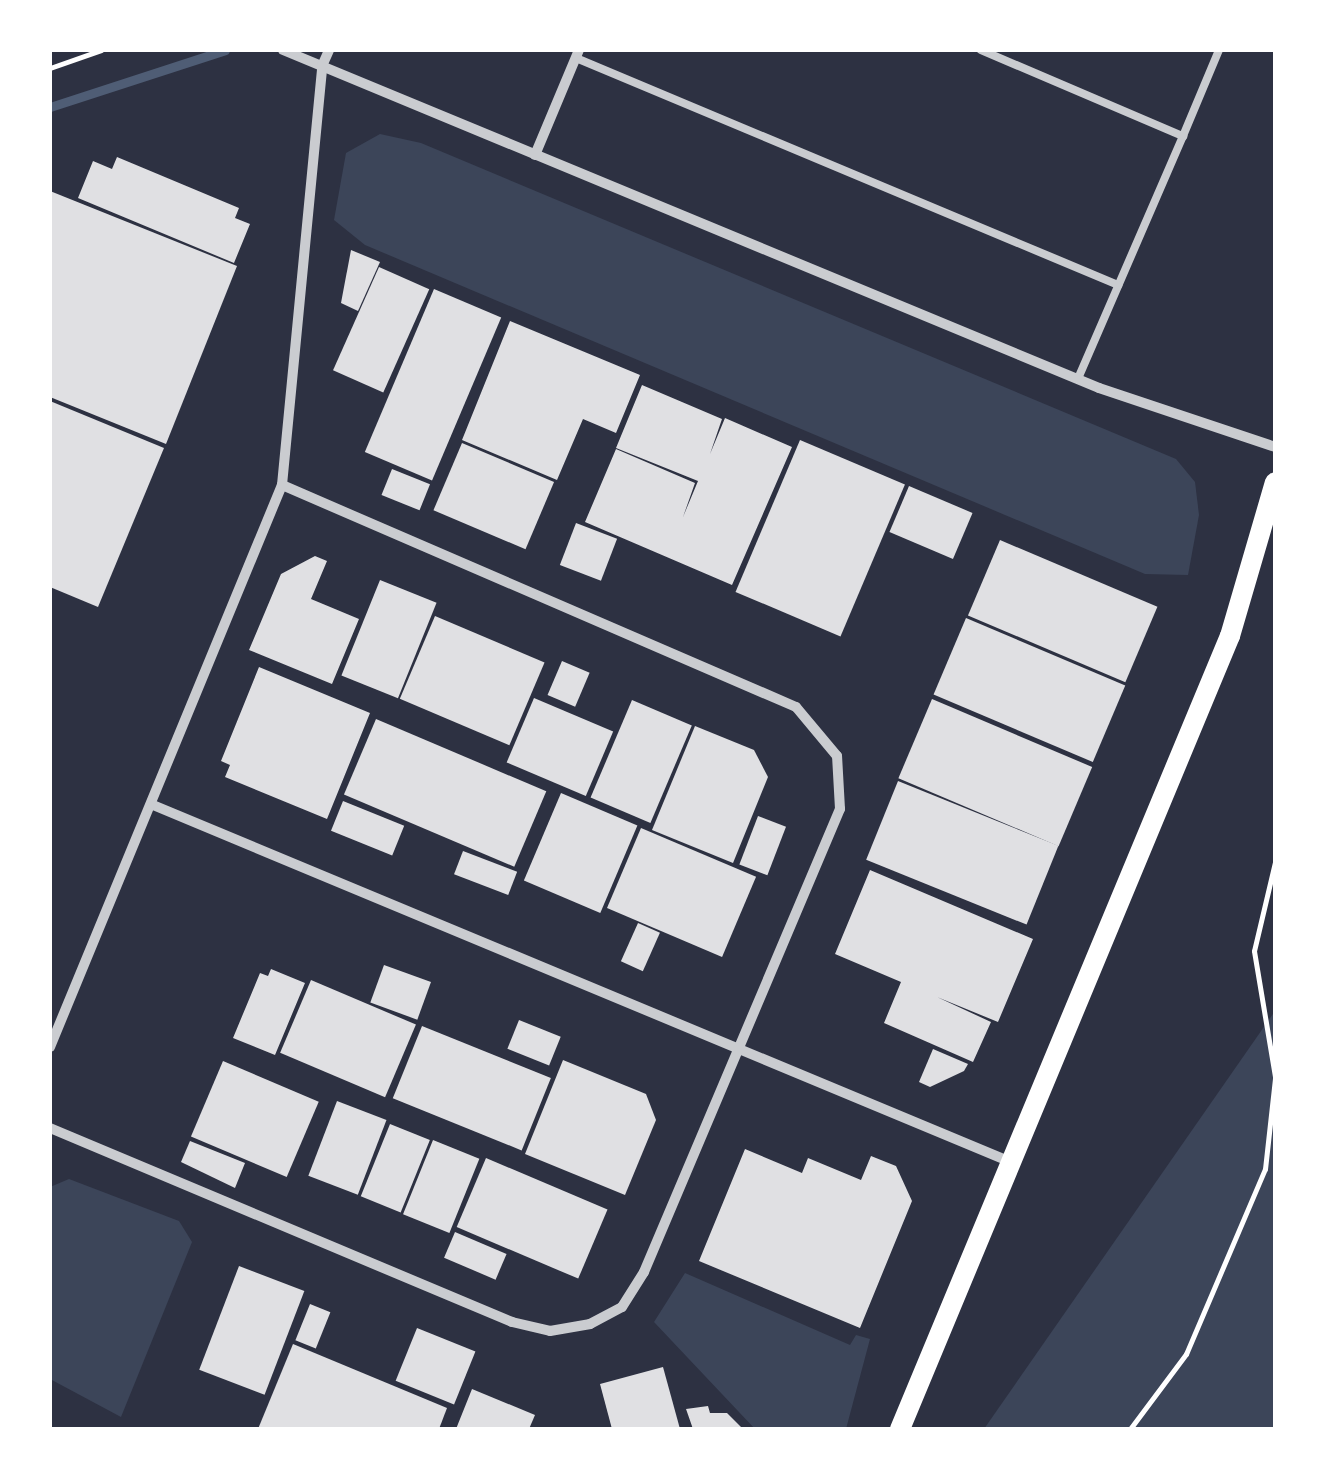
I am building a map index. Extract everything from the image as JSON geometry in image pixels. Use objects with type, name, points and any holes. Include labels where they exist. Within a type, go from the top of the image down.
[{"type":"main road","points":[[900,1429],[1014,1163],[1230,636],[1275,482]]},
{"type":"street","points":[[283,50],[1078,379],[1275,448]]},
{"type":"street","points":[[50,1047],[282,485],[322,66],[329,50]]},
{"type":"street","points":[[536,155],[577,54]]},
{"type":"street","points":[[50,1128],[512,1322],[570,1330],[610,1315],[638,1283],[840,810],[836,756],[824,735],[796,707],[758,686],[282,485]]},
{"type":"street","points":[[152,806],[1014,1163]]},
{"type":"lane","points":[[981,50],[1183,136]]},
{"type":"lane","points":[[1078,379],[1219,50]]},
{"type":"lane","points":[[577,54],[1118,285]]},
{"type":"path","points":[[50,68],[101,50]]},
{"type":"path","points":[[1130,1429],[1186,1354],[1265,1169],[1275,1078],[1254,951],[1275,862]]},
{"type":"shaded area","points":[[380,134],[421,143],[1176,459],[1195,482],[1199,515],[1188,575],[1145,574],[365,245],[334,220],[346,153]]},
{"type":"shaded area","points":[[1275,1011],[1275,1429],[984,1429]]},
{"type":"shaded area","points":[[69,1179],[179,1221],[192,1242],[121,1417],[50,1379],[50,1187]]},
{"type":"shaded area","points":[[685,1273],[850,1345],[856,1335],[870,1339],[846,1429],[755,1429],[654,1322]]},
{"type":"building","points":[[117,157],[239,208],[235,218],[250,224],[234,263],[78,198],[93,161],[112,169]]},
{"type":"building","points":[[50,191],[237,266],[166,444],[50,397]]},
{"type":"building","points":[[351,250],[380,262],[358,311],[341,303]]},
{"type":"building","points":[[379,267],[429,289],[383,393],[333,370]]},
{"type":"building","points":[[434,289],[501,318],[432,480],[365,452]]},
{"type":"building","points":[[510,321],[640,375],[616,433],[583,419],[557,480],[462,440]]},
{"type":"building","points":[[642,385],[722,419],[710,454],[725,418],[792,447],[732,585],[585,522],[616,449],[695,483],[683,517],[698,481],[616,448]]},
{"type":"building","points":[[50,401],[164,448],[98,607],[50,587]]},
{"type":"building","points":[[800,440],[905,485],[840,636],[736,592]]},
{"type":"building","points":[[462,443],[554,482],[526,549],[433,510]]},
{"type":"building","points":[[392,469],[430,484],[420,510],[382,495]]},
{"type":"building","points":[[909,486],[973,513],[953,559],[889,532]]},
{"type":"building","points":[[576,523],[617,539],[601,581],[560,565]]},
{"type":"building","points":[[1000,540],[1157,607],[1125,682],[968,615]]},
{"type":"building","points":[[315,556],[327,561],[311,599],[359,619],[332,684],[249,650],[281,574]]},
{"type":"building","points":[[380,580],[437,603],[398,698],[341,675]]},
{"type":"building","points":[[435,616],[545,662],[509,745],[400,699]]},
{"type":"building","points":[[966,618],[1125,686],[1093,762],[934,694]]},
{"type":"building","points":[[562,661],[590,673],[575,707],[548,695]]},
{"type":"building","points":[[259,667],[370,713],[327,819],[225,777],[230,765],[221,761]]},
{"type":"building","points":[[534,698],[613,732],[586,796],[507,762]]},
{"type":"building","points":[[932,699],[1092,767],[1059,846],[898,778]]},
{"type":"building","points":[[632,700],[692,725],[650,823],[591,798]]},
{"type":"building","points":[[376,719],[546,791],[514,867],[344,794]]},
{"type":"building","points":[[695,726],[754,750],[768,777],[733,863],[652,830]]},
{"type":"building","points":[[898,781],[1058,846],[1027,925],[866,860]]},
{"type":"building","points":[[561,793],[637,825],[600,913],[524,880]]},
{"type":"building","points":[[343,801],[404,826],[392,855],[331,831]]},
{"type":"building","points":[[758,816],[786,827],[767,875],[739,865]]},
{"type":"building","points":[[641,828],[756,877],[722,957],[607,908]]},
{"type":"building","points":[[463,851],[517,872],[508,895],[454,874]]},
{"type":"building","points":[[870,870],[1033,939],[998,1022],[937,997],[991,1022],[973,1062],[884,1023],[901,982],[835,954]]},
{"type":"building","points":[[638,923],[660,933],[643,971],[621,961]]},
{"type":"building","points":[[384,965],[431,982],[417,1020],[370,1003]]},
{"type":"building","points":[[271,969],[305,983],[275,1055],[233,1038],[260,973],[268,976]]},
{"type":"building","points":[[311,980],[416,1025],[385,1097],[280,1053]]},
{"type":"building","points":[[519,1020],[561,1037],[549,1066],[507,1049]]},
{"type":"building","points":[[422,1026],[551,1078],[522,1150],[393,1098]]},
{"type":"building","points":[[933,1049],[968,1064],[964,1071],[930,1087],[919,1082]]},
{"type":"building","points":[[563,1060],[646,1094],[656,1120],[625,1195],[525,1154]]},
{"type":"building","points":[[223,1061],[319,1102],[287,1177],[191,1136]]},
{"type":"building","points":[[337,1101],[386,1120],[358,1195],[308,1176]]},
{"type":"building","points":[[390,1124],[430,1140],[401,1212],[361,1196]]},
{"type":"building","points":[[433,1140],[479,1159],[449,1233],[403,1214]]},
{"type":"building","points":[[190,1141],[245,1163],[235,1188],[181,1162]]},
{"type":"building","points":[[745,1149],[802,1173],[808,1158],[861,1180],[871,1156],[896,1166],[912,1201],[860,1328],[699,1261]]},
{"type":"building","points":[[486,1158],[608,1210],[578,1279],[457,1227]]},
{"type":"building","points":[[455,1232],[507,1254],[496,1280],[444,1258]]},
{"type":"building","points":[[239,1266],[304,1291],[265,1395],[199,1370]]},
{"type":"building","points":[[310,1304],[330,1312],[316,1348],[295,1340]]},
{"type":"building","points":[[417,1328],[475,1352],[454,1404],[396,1381]]},
{"type":"building","points":[[293,1344],[447,1408],[439,1429],[258,1429]]},
{"type":"building","points":[[663,1367],[680,1429],[612,1429],[600,1384]]},
{"type":"building","points":[[472,1389],[535,1415],[529,1429],[456,1429]]},
{"type":"building","points":[[708,1406],[710,1413],[727,1413],[743,1429],[693,1429],[686,1409]]},
{"type":"waterway","points":[[50,107],[225,50]]}]
